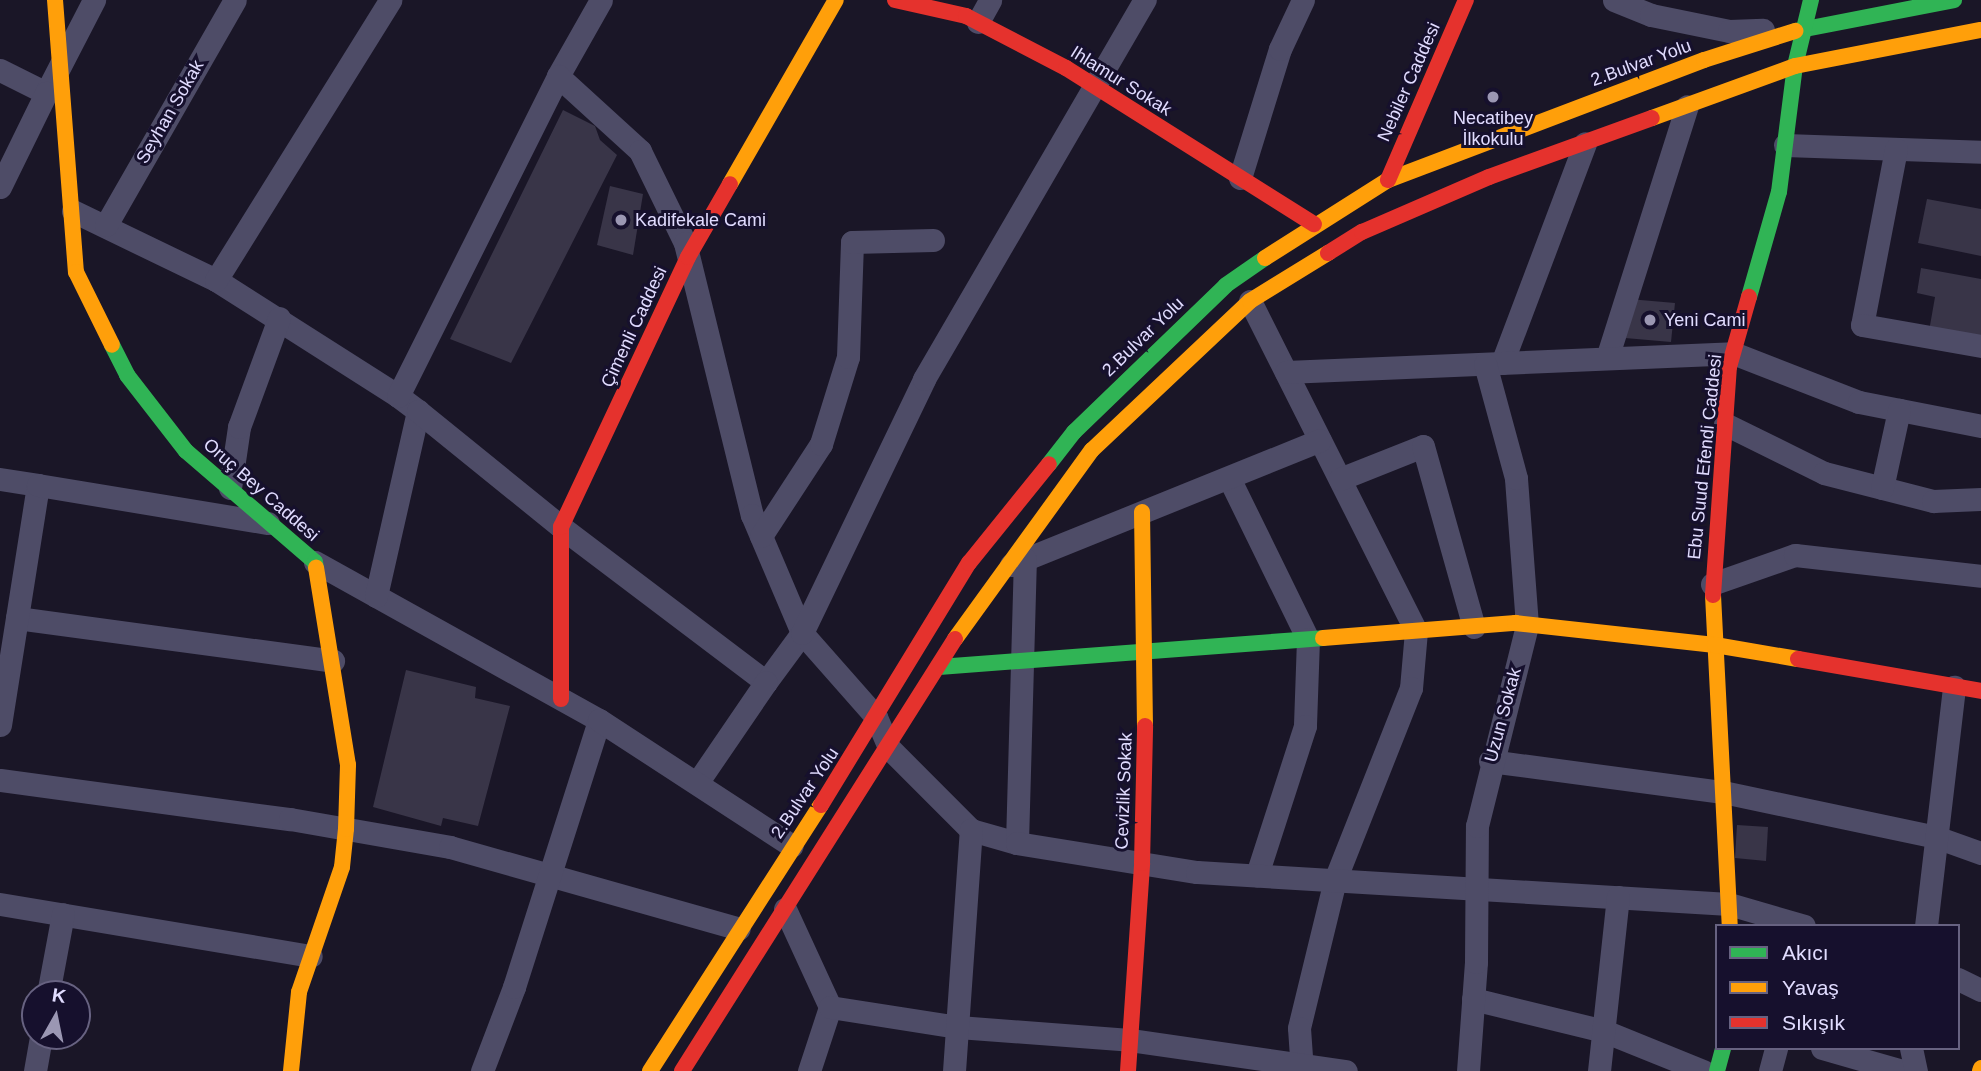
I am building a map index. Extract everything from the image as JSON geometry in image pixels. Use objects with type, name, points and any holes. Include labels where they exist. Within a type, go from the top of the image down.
[{"type":"main road","name":"Oruç Bey Caddesi","points":[[55,0],[76,272],[127,375],[186,451],[316,562],[348,765],[345,829],[342,867],[299,992],[291,1071]]},
{"type":"main road","name":"Çimenli Caddesi","points":[[561,699],[561,527],[688,257],[836,0]]},
{"type":"main road","name":"Ihlamur Sokak","points":[[895,0],[978,22],[1096,87],[1314,223]]},
{"type":"main road","name":"Nebiler Caddesi","points":[[1388,180],[1466,0]]},
{"type":"main road","name":"Ebu Suud Efendi Caddesi","points":[[1729,915],[1712,584],[1725,424],[1733,353],[1779,191],[1801,29],[1811,0]]},
{"type":"main road","name":"2.Bulvar Yolu","points":[[650,1071],[738,929],[876,717],[968,563],[1074,432],[1226,285],[1314,223],[1388,180],[1703,60],[1801,29],[1954,0]]},
{"type":"main road","points":[[682,1071],[1004,568],[1092,450],[1187,355],[1250,301],[1362,232],[1489,177],[1795,66],[1917,39],[1981,30]]},
{"type":"main road","name":"Cevizlik Sokak","points":[[1128,1071],[1142,863],[1147,651],[1142,512]]},
{"type":"main road","points":[[939,667],[1527,625],[1714,645],[1981,691]]},
{"type":"main road","points":[[1717,1071],[1722,1050]]},
{"type":"street","points":[[0,187],[60,60],[94,0]]},
{"type":"street","name":"Seyhan Sokak","points":[[106,225],[235,0]]},
{"type":"street","points":[[216,280],[390,0]]},
{"type":"street","points":[[398,396],[558,76],[601,0]]},
{"type":"street","points":[[978,22],[990,0]]},
{"type":"street","points":[[696,783],[802,633],[924,379],[1145,0]]},
{"type":"street","points":[[1240,178],[1280,49],[1303,0]]},
{"type":"street","points":[[1614,0],[1654,7],[1729,31],[1801,29]]},
{"type":"street","points":[[0,70],[46,93]]},
{"type":"street","points":[[558,76],[640,151],[688,257],[761,536],[802,633],[876,717],[889,748],[971,830],[1017,843],[1142,863],[1257,875],[1618,897],[1790,924]]},
{"type":"street","points":[[1607,358],[1687,106]]},
{"type":"street","points":[[1493,363],[1586,143]]},
{"type":"street","points":[[1785,145],[1981,152]]},
{"type":"street","points":[[1896,149],[1862,325],[1981,346]]},
{"type":"street","points":[[73,211],[216,280],[398,396],[561,527],[766,681]]},
{"type":"street","points":[[761,536],[821,444],[848,357],[852,242],[933,240]]},
{"type":"street","points":[[1250,301],[1416,631],[1411,688],[1335,880],[1299,1028],[1301,1066]]},
{"type":"street","points":[[230,488],[239,427],[279,318]]},
{"type":"street","points":[[1286,372],[1733,353],[1859,402],[1981,426]]},
{"type":"street","name":"Uzun Sokak","points":[[1468,1071],[1473,999],[1477,826],[1490,761],[1527,625],[1516,478],[1493,363]]},
{"type":"street","points":[[1882,488],[1899,410]]},
{"type":"street","points":[[376,596],[418,411]]},
{"type":"street","points":[[1725,424],[1824,473],[1933,501],[1981,499]]},
{"type":"street","points":[[1004,568],[1320,440]]},
{"type":"street","points":[[1339,480],[1423,446],[1474,627]]},
{"type":"street","points":[[0,478],[271,524]]},
{"type":"street","points":[[1229,478],[1308,639],[1305,726],[1257,875]]},
{"type":"street","points":[[0,725],[38,485]]},
{"type":"street","points":[[1712,584],[1795,555],[1981,576]]},
{"type":"street","points":[[1017,843],[1025,559]]},
{"type":"street","points":[[316,562],[599,720],[792,846]]},
{"type":"street","points":[[17,618],[333,661]]},
{"type":"street","points":[[1926,924],[1954,687]]},
{"type":"street","points":[[482,1071],[550,874],[599,720]]},
{"type":"street","points":[[1490,761],[1723,792],[1936,837],[1981,853]]},
{"type":"street","points":[[0,780],[345,829],[450,847],[738,929]]},
{"type":"street","points":[[954,1071],[971,830]]},
{"type":"street","points":[[1599,1071],[1618,897]]},
{"type":"street","points":[[0,904],[311,956]]},
{"type":"street","points":[[785,909],[830,1007],[809,1071]]},
{"type":"street","points":[[51,980],[63,914]]},
{"type":"street","points":[[1960,980],[1981,990]]},
{"type":"street","points":[[1473,999],[1604,1031],[1703,1071]]},
{"type":"street","points":[[830,1007],[958,1027],[1130,1040],[1346,1071]]},
{"type":"street","points":[[35,1071],[39,1050]]},
{"type":"street","points":[[1770,1071],[1775,1050]]},
{"type":"street","points":[[1829,1050],[1902,1071]]},
{"type":"street","points":[[1911,1050],[1916,1071]]},
{"type":"building","points":[[563,110],[595,126],[600,140],[617,155],[511,363],[450,339]]},
{"type":"building","name":"Kadifekale Cami","points":[[610,186],[643,194],[633,255],[597,245]]},
{"type":"building","points":[[1927,199],[1981,209],[1981,256],[1918,243]]},
{"type":"building","points":[[1921,268],[1981,279],[1981,346],[1928,337],[1935,297],[1917,293]]},
{"type":"building","name":"Yeni Cami","points":[[1629,299],[1675,303],[1671,342],[1625,338]]},
{"type":"building","points":[[406,670],[476,687],[475,698],[510,706],[478,826],[443,818],[441,826],[373,807]]},
{"type":"building","points":[[1737,825],[1768,827],[1766,861],[1735,858]]},
{"type":"traffic: fast","points":[[1749,297],[1779,192],[1795,66],[1811,0]]},
{"type":"traffic: fast","points":[[1795,31],[1954,0]]},
{"type":"traffic: fast","points":[[1049,464],[1074,432],[1226,285],[1265,258]]},
{"type":"traffic: fast","points":[[112,345],[127,375],[186,451],[315,562],[316,568]]},
{"type":"traffic: fast","points":[[939,667],[1323,638]]},
{"type":"traffic: fast","points":[[1717,1071],[1722,1050]]},
{"type":"traffic: slow","points":[[55,0],[76,272],[112,345]]},
{"type":"traffic: slow","points":[[730,184],[836,0]]},
{"type":"traffic: slow","points":[[1652,118],[1795,66],[1981,30]]},
{"type":"traffic: slow","points":[[1265,258],[1388,180],[1704,60],[1795,31]]},
{"type":"traffic: slow","points":[[955,639],[1092,450],[1250,301],[1328,253]]},
{"type":"traffic: slow","points":[[1142,512],[1145,726]]},
{"type":"traffic: slow","points":[[291,1071],[299,992],[342,867],[346,829],[348,765],[316,568]]},
{"type":"traffic: slow","points":[[1713,595],[1730,924]]},
{"type":"traffic: slow","points":[[1323,638],[1515,623],[1715,645],[1798,659]]},
{"type":"traffic: slow","points":[[650,1071],[821,805]]},
{"type":"traffic: jam","points":[[895,0],[966,16],[1066,68],[1314,224]]},
{"type":"traffic: jam","points":[[1388,180],[1466,0]]},
{"type":"traffic: jam","points":[[1328,253],[1362,232],[1489,177],[1652,118]]},
{"type":"traffic: jam","points":[[561,699],[561,527],[688,257],[730,184]]},
{"type":"traffic: jam","points":[[1713,595],[1729,367],[1749,297]]},
{"type":"traffic: jam","points":[[821,805],[969,563],[1049,464]]},
{"type":"traffic: jam","points":[[682,1071],[955,639]]},
{"type":"traffic: jam","points":[[1798,659],[1981,691]]},
{"type":"traffic: jam","points":[[1128,1071],[1142,863],[1145,726]]},
{"type":"place","name":"Necatibey İlkokulu","points":[[1493,97]]},
{"type":"place","name":"Kadifekale Cami","points":[[621,220]]},
{"type":"place","name":"Yeni Cami","points":[[1650,320]]}]
